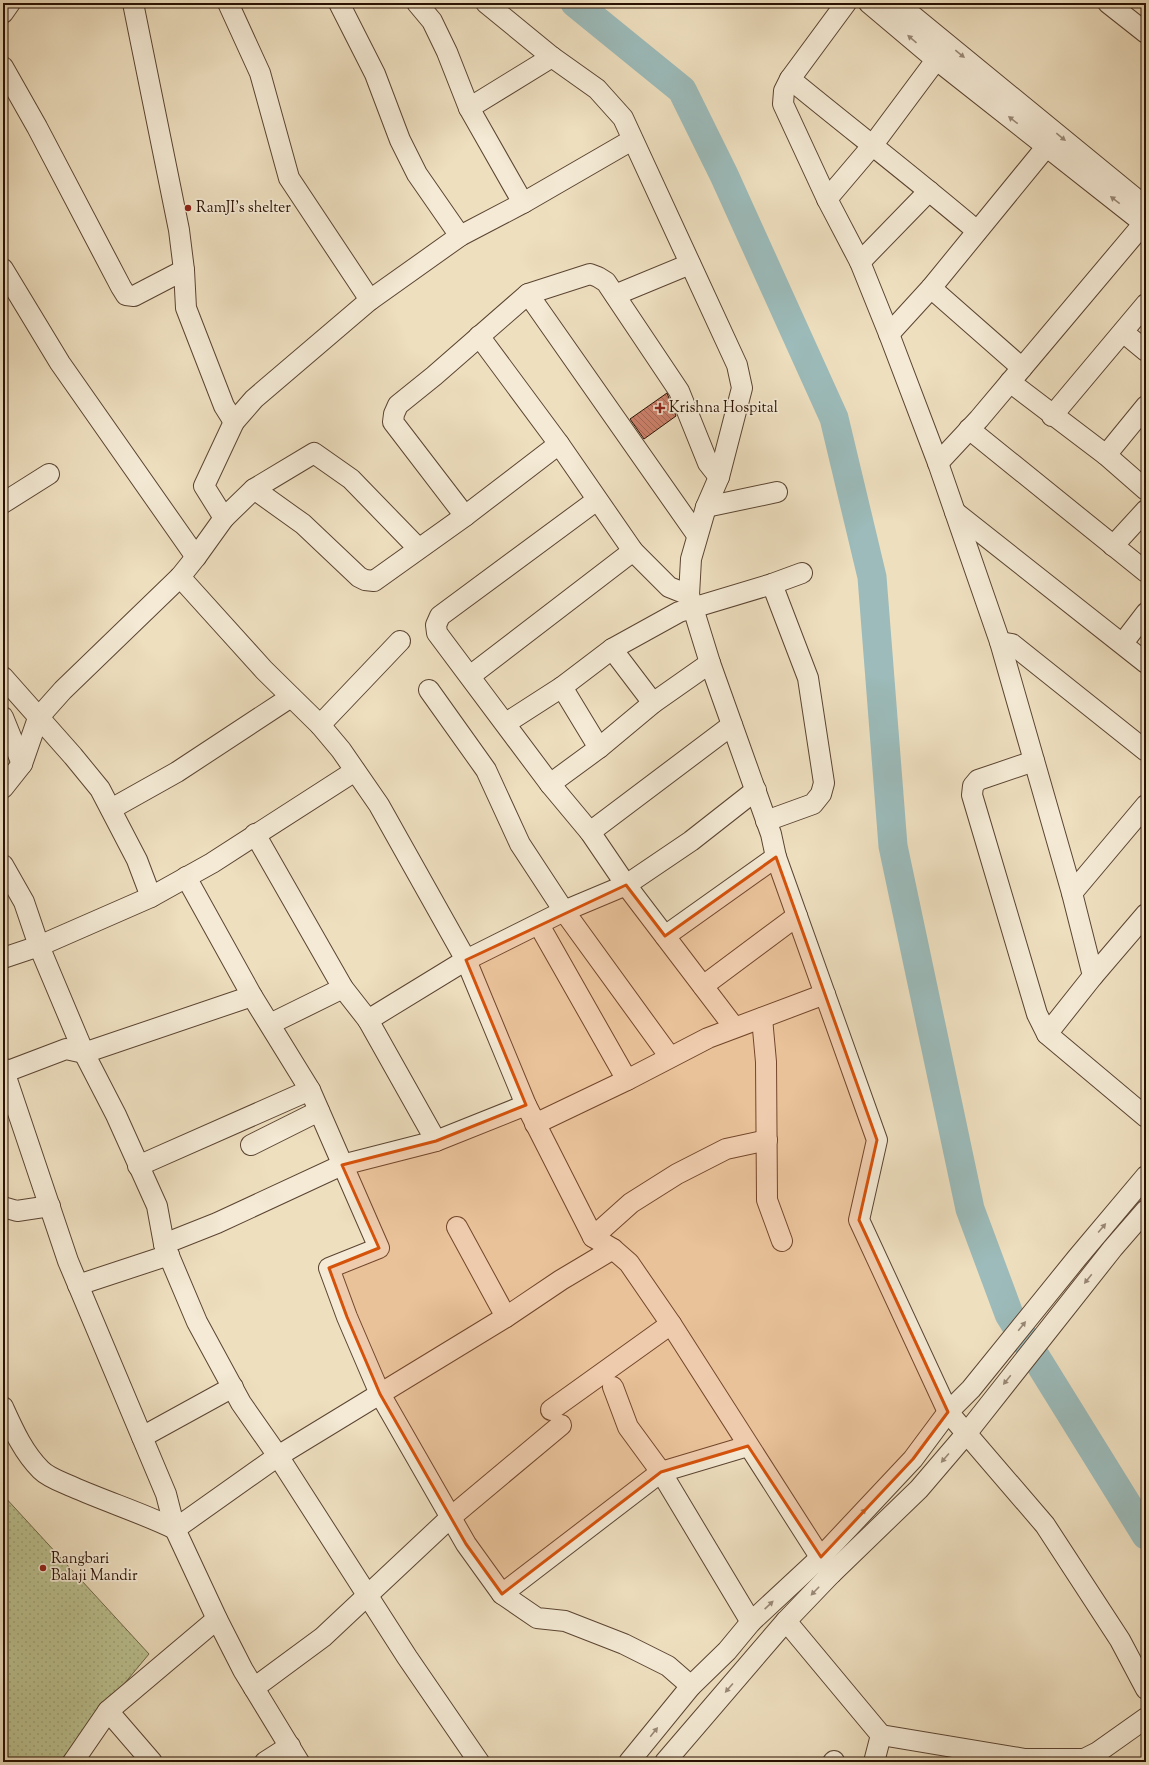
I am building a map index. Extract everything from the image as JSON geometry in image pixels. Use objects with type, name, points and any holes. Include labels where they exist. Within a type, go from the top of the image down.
[{"type":"street","points":[[3,13],[10,3]]},
{"type":"street","points":[[133,3],[179,230],[184,270],[186,308],[224,406],[234,422]]},
{"type":"street","points":[[228,3],[260,72],[289,178],[370,300]]},
{"type":"street","points":[[339,3],[375,74],[400,140],[418,174],[460,236]]},
{"type":"street","points":[[418,3],[432,21],[447,52],[469,108],[523,203]]},
{"type":"street","points":[[486,3],[552,57],[597,89],[623,118],[737,366],[742,388],[719,477],[706,507],[691,559],[690,601],[710,663],[756,790],[776,857],[877,1140],[859,1220],[948,1412],[1045,1525],[1120,1640],[1146,1689]]},
{"type":"street","points":[[846,3],[790,78],[784,91],[783,104],[827,199],[860,262],[938,463],[1000,642],[1072,893],[1093,976]]},
{"type":"street","points":[[870,3],[936,60],[1047,146],[1145,218]]},
{"type":"street","points":[[897,3],[1145,218]]},
{"type":"street","points":[[1108,3],[1144,28]]},
{"type":"street","points":[[469,108],[552,57]]},
{"type":"street","points":[[827,199],[872,146],[936,60]]},
{"type":"street","points":[[3,67],[37,127],[126,295],[134,296],[184,270]]},
{"type":"street","points":[[790,78],[977,231]]},
{"type":"street","points":[[224,518],[204,486],[234,422],[254,399],[370,300],[460,236],[523,203],[632,140]]},
{"type":"street","points":[[889,334],[931,288],[1047,146]]},
{"type":"street","points":[[860,262],[929,191]]},
{"type":"street","points":[[938,463],[1016,375],[1145,218]]},
{"type":"street","points":[[615,295],[690,264]]},
{"type":"street","points":[[3,269],[60,363],[196,557]]},
{"type":"street","points":[[465,516],[393,422],[394,414],[398,405],[434,376],[528,294],[590,274],[606,282],[679,392],[708,463],[719,477]]},
{"type":"street","points":[[931,288],[1016,375],[1052,416],[1106,455],[1146,490]]},
{"type":"street","points":[[528,294],[697,535]]},
{"type":"street","points":[[1052,416],[1146,304]]},
{"type":"street","points":[[1123,332],[1146,351]]},
{"type":"street","points":[[479,336],[558,444],[633,551],[670,587],[690,601]]},
{"type":"street","points":[[1106,455],[1146,406]]},
{"type":"street","points":[[969,429],[1146,572]]},
{"type":"street","points":[[254,489],[303,524],[358,577],[374,581],[418,548],[465,516],[558,444]]},
{"type":"street","points":[[3,788],[22,764],[38,718],[63,690],[180,577],[224,518],[254,489],[314,453],[351,479],[418,548]]},
{"type":"street","points":[[3,503],[50,474]]},
{"type":"street","points":[[706,507],[777,492]]},
{"type":"street","points":[[597,500],[440,616],[436,625],[437,633],[550,784],[590,832],[626,885],[734,1027]]},
{"type":"street","points":[[1113,546],[1146,510]]},
{"type":"street","points":[[955,512],[1123,643],[1146,663]]},
{"type":"street","points":[[470,676],[633,551]]},
{"type":"street","points":[[506,724],[562,687],[612,649],[678,612],[690,601],[772,584],[802,573]]},
{"type":"street","points":[[180,577],[264,670],[320,725],[341,750],[379,805],[466,960],[526,1105],[593,1237],[613,1249],[629,1263],[671,1324],[831,1574]]},
{"type":"street","points":[[766,820],[813,804],[821,794],[824,783],[808,678],[772,584]]},
{"type":"street","points":[[1123,643],[1146,613]]},
{"type":"street","points":[[320,725],[400,640]]},
{"type":"street","points":[[1000,642],[1012,644],[1146,751]]},
{"type":"street","points":[[612,649],[653,704]]},
{"type":"street","points":[[550,784],[599,748],[653,704],[710,663]]},
{"type":"street","points":[[3,678],[73,756],[100,789],[137,860],[151,897]]},
{"type":"street","points":[[562,687],[599,748]]},
{"type":"street","points":[[429,690],[486,770],[520,844],[564,911],[670,1057]]},
{"type":"street","points":[[111,809],[177,772],[291,697]]},
{"type":"street","points":[[3,717],[22,764]]},
{"type":"street","points":[[590,832],[732,725]]},
{"type":"street","points":[[1034,761],[978,780],[973,786],[972,795],[1037,1014],[1047,1034],[1146,1116]]},
{"type":"street","points":[[3,958],[39,946],[151,897],[212,863],[355,771]]},
{"type":"street","points":[[368,1020],[466,960],[539,925],[564,911],[626,885],[691,841],[756,790]]},
{"type":"street","points":[[1072,893],[1146,805]]},
{"type":"street","points":[[255,834],[343,988],[368,1020],[436,1141]]},
{"type":"street","points":[[665,936],[776,857]]},
{"type":"street","points":[[3,865],[24,902],[39,946],[84,1053],[116,1116],[157,1206],[166,1249],[198,1322],[241,1402],[278,1456],[367,1595],[479,1762]]},
{"type":"street","points":[[186,877],[252,996],[310,1090],[379,1248],[329,1268],[347,1317],[380,1394],[466,1544],[502,1594],[537,1618],[565,1621],[624,1644],[668,1666],[691,1686]]},
{"type":"street","points":[[1047,1034],[1093,976],[1146,914]]},
{"type":"street","points":[[703,986],[797,916]]},
{"type":"street","points":[[539,925],[627,1080]]},
{"type":"street","points":[[270,1024],[343,988]]},
{"type":"street","points":[[535,1124],[627,1080],[708,1038],[825,994]]},
{"type":"street","points":[[252,996],[84,1053],[66,1049],[4,1071],[68,1261],[166,1494],[175,1529],[217,1619],[254,1688],[295,1754],[265,1762]]},
{"type":"street","points":[[762,1018],[766,1062],[768,1200],[782,1241]]},
{"type":"street","points":[[138,1166],[310,1090]]},
{"type":"street","points":[[78,1285],[166,1249],[217,1223],[342,1165],[436,1141],[526,1105]]},
{"type":"street","points":[[251,1145],[320,1112]]},
{"type":"street","points":[[593,1237],[631,1203],[677,1174],[726,1149],[767,1140]]},
{"type":"street","points":[[629,1762],[691,1686],[727,1651],[751,1622],[821,1557],[913,1459],[948,1412],[971,1389],[1077,1258],[1146,1176]]},
{"type":"street","points":[[3,1207],[17,1211],[50,1206]]},
{"type":"street","points":[[665,1762],[786,1621],[831,1574],[919,1489],[966,1434],[1113,1248],[1146,1210]]},
{"type":"street","points":[[457,1227],[506,1317]]},
{"type":"street","points":[[175,1529],[278,1456],[506,1317],[561,1280],[613,1249]]},
{"type":"street","points":[[254,1688],[323,1637],[556,1417],[671,1324]]},
{"type":"street","points":[[142,1437],[233,1387]]},
{"type":"street","points":[[613,1387],[628,1427],[661,1472],[751,1622]]},
{"type":"street","points":[[3,1407],[28,1456],[42,1471],[87,1494],[145,1515],[175,1529]]},
{"type":"street","points":[[502,1594],[661,1472],[748,1446]]},
{"type":"street","points":[[73,1762],[108,1711],[217,1619]]},
{"type":"street","points":[[786,1621],[881,1736],[949,1755],[1025,1760],[1093,1759],[1146,1718]]},
{"type":"street","points":[[108,1711],[152,1762]]},
{"type":"street","points":[[874,1762],[881,1736]]},
{"type":"highlighted area","points":[[776,857],[877,1140],[859,1220],[948,1412],[913,1459],[821,1557],[748,1446],[661,1472],[502,1594],[466,1544],[380,1394],[347,1317],[329,1268],[379,1248],[342,1165],[436,1141],[526,1105],[466,960],[626,885],[665,936]]},
{"type":"green space","name":"Rangbari Balaji Mandir","points":[[3,1495],[149,1654],[59,1762],[3,1762]]},
{"type":"building","points":[[667,393],[676,416],[644,439],[630,419]]},
{"type":"waterway","points":[[575,3],[682,90],[724,175],[834,418],[872,577],[893,846],[970,1209],[1009,1314],[1146,1535]]},
{"type":"place","name":"RamJI's shelter","points":[[188,208]]},
{"type":"place","name":"Krishna Hospital","points":[[660,408]]},
{"type":"place","name":"Rangbari Balaji Mandir","points":[[43,1568]]}]
